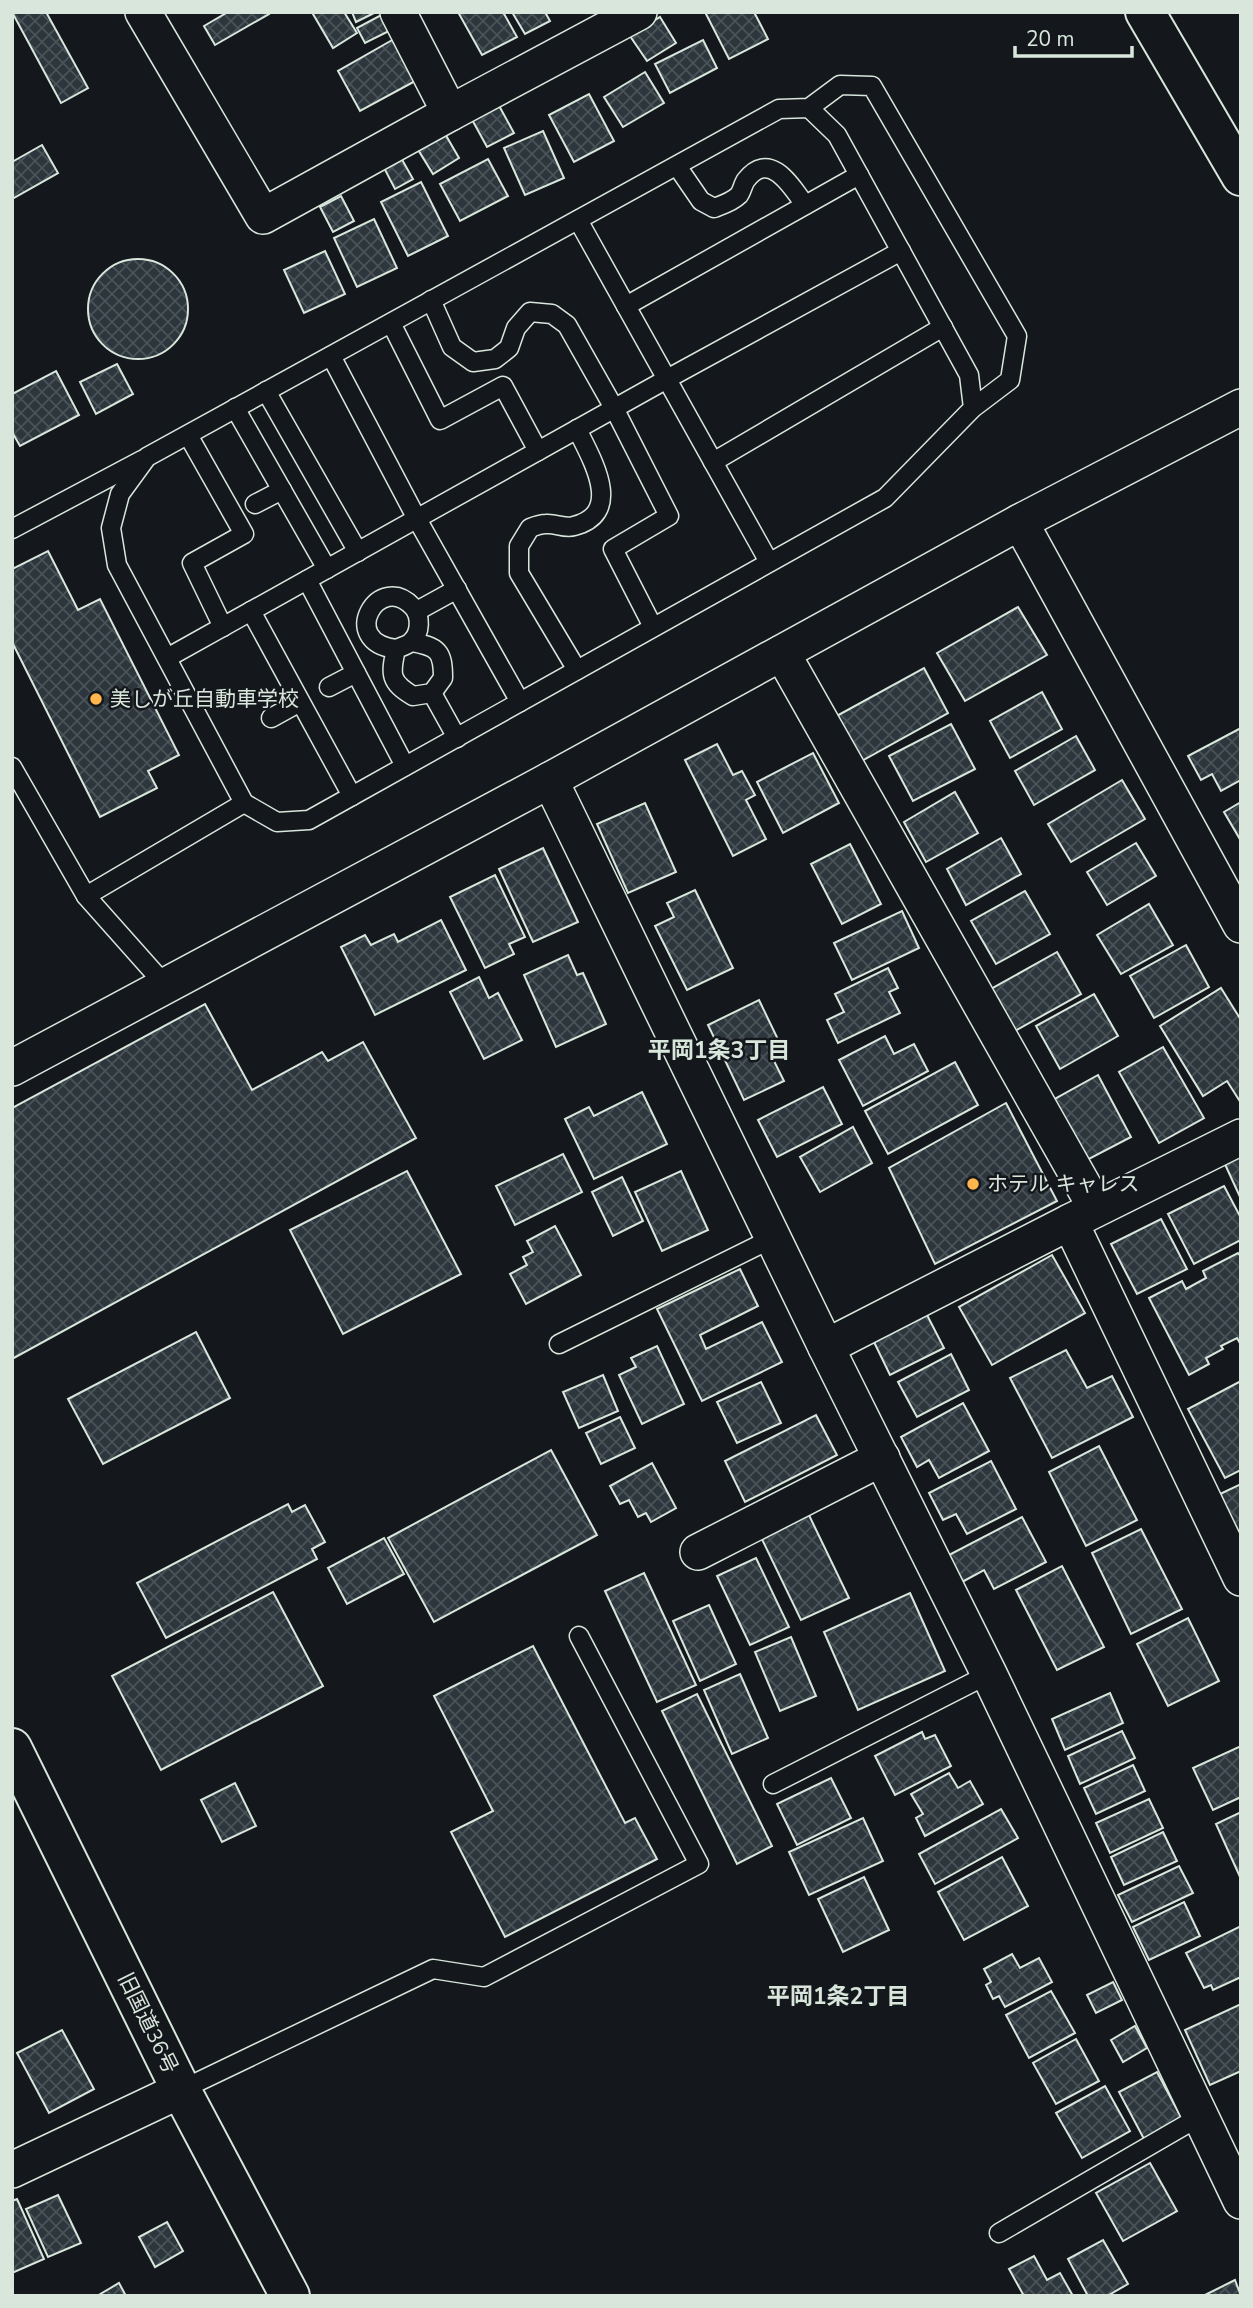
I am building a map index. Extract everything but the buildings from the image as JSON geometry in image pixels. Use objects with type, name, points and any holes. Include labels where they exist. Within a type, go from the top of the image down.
[{"type":"main road","points":[[1145,12],[1241,176]]},
{"type":"main road","name":"旧国道36号","points":[[12,1748],[181,2090],[290,2296]]},
{"type":"street","points":[[143,12],[263,216],[639,12]]},
{"type":"street","points":[[398,12],[450,113]]},
{"type":"street","points":[[12,1068],[550,780],[1020,522],[1241,407]]},
{"type":"street","points":[[1020,522],[1241,925]]},
{"type":"street","points":[[782,653],[1083,1215],[1241,1578]]},
{"type":"street","points":[[550,780],[826,1347],[989,1674],[1241,2201]]},
{"type":"street","points":[[826,1347],[1241,1137]]},
{"type":"street","points":[[698,1552],[882,1458]]},
{"type":"street","points":[[12,2170],[181,2090]]},
{"type":"lane","points":[[12,529],[779,109],[809,108],[840,85],[872,86],[1017,336],[1010,380],[973,408],[884,498],[309,820],[277,822],[244,803],[117,565],[111,528],[120,494],[147,457]]},
{"type":"lane","points":[[809,108],[837,135],[943,327],[969,375],[973,408]]},
{"type":"lane","points":[[677,166],[701,201],[714,208],[726,204],[740,194],[747,180],[758,170],[771,169],[785,176],[805,205]]},
{"type":"lane","points":[[626,306],[859,175]]},
{"type":"lane","points":[[578,220],[769,562]]},
{"type":"lane","points":[[167,657],[901,251]]},
{"type":"lane","points":[[431,300],[452,347],[473,362],[495,359],[509,348],[516,328],[530,312],[552,314],[567,325],[614,408],[669,516],[613,549],[653,627]]},
{"type":"lane","points":[[391,323],[440,420],[503,386],[538,451]]},
{"type":"lane","points":[[713,463],[943,327]]},
{"type":"lane","points":[[331,356],[417,519],[520,702]]},
{"type":"lane","points":[[266,391],[358,552]]},
{"type":"lane","points":[[235,408],[327,569]]},
{"type":"lane","points":[[577,429],[600,479],[601,503],[587,521],[571,527],[546,524],[530,528],[519,546],[519,573],[577,670]]},
{"type":"lane","points":[[188,435],[244,534],[192,563],[223,627]]},
{"type":"lane","points":[[255,504],[282,490]]},
{"type":"lane","points":[[307,580],[405,766]]},
{"type":"lane","points":[[417,611],[457,589]]},
{"type":"lane","points":[[404,645],[391,670],[397,687],[413,696],[432,692],[443,678],[443,660],[431,646],[404,645],[382,647],[371,638],[366,625],[369,610],[379,599],[393,596],[407,600],[417,611],[419,627],[404,645]]},
{"type":"lane","points":[[251,611],[352,796]]},
{"type":"lane","points":[[330,687],[356,673]]},
{"type":"lane","points":[[432,692],[457,738]]},
{"type":"lane","points":[[271,718],[300,702]]},
{"type":"lane","points":[[12,766],[86,896],[166,986]]},
{"type":"lane","points":[[86,896],[244,803]]},
{"type":"lane","points":[[559,1343],[773,1238]]},
{"type":"lane","points":[[181,2090],[433,1969],[484,1977],[699,1864],[579,1636]]},
{"type":"lane","points":[[774,1784],[989,1674]]},
{"type":"lane","points":[[999,2233],[1199,2117]]},
{"type":"place","name":"美しが丘自動車学校","points":[[96,699]]},
{"type":"place","name":"ホテル キャレス","points":[[973,1184]]},
{"type":"district","name":"平岡1条3丁目","points":[[719,1050]]},
{"type":"district","name":"平岡1条2丁目","points":[[838,1996]]}]
